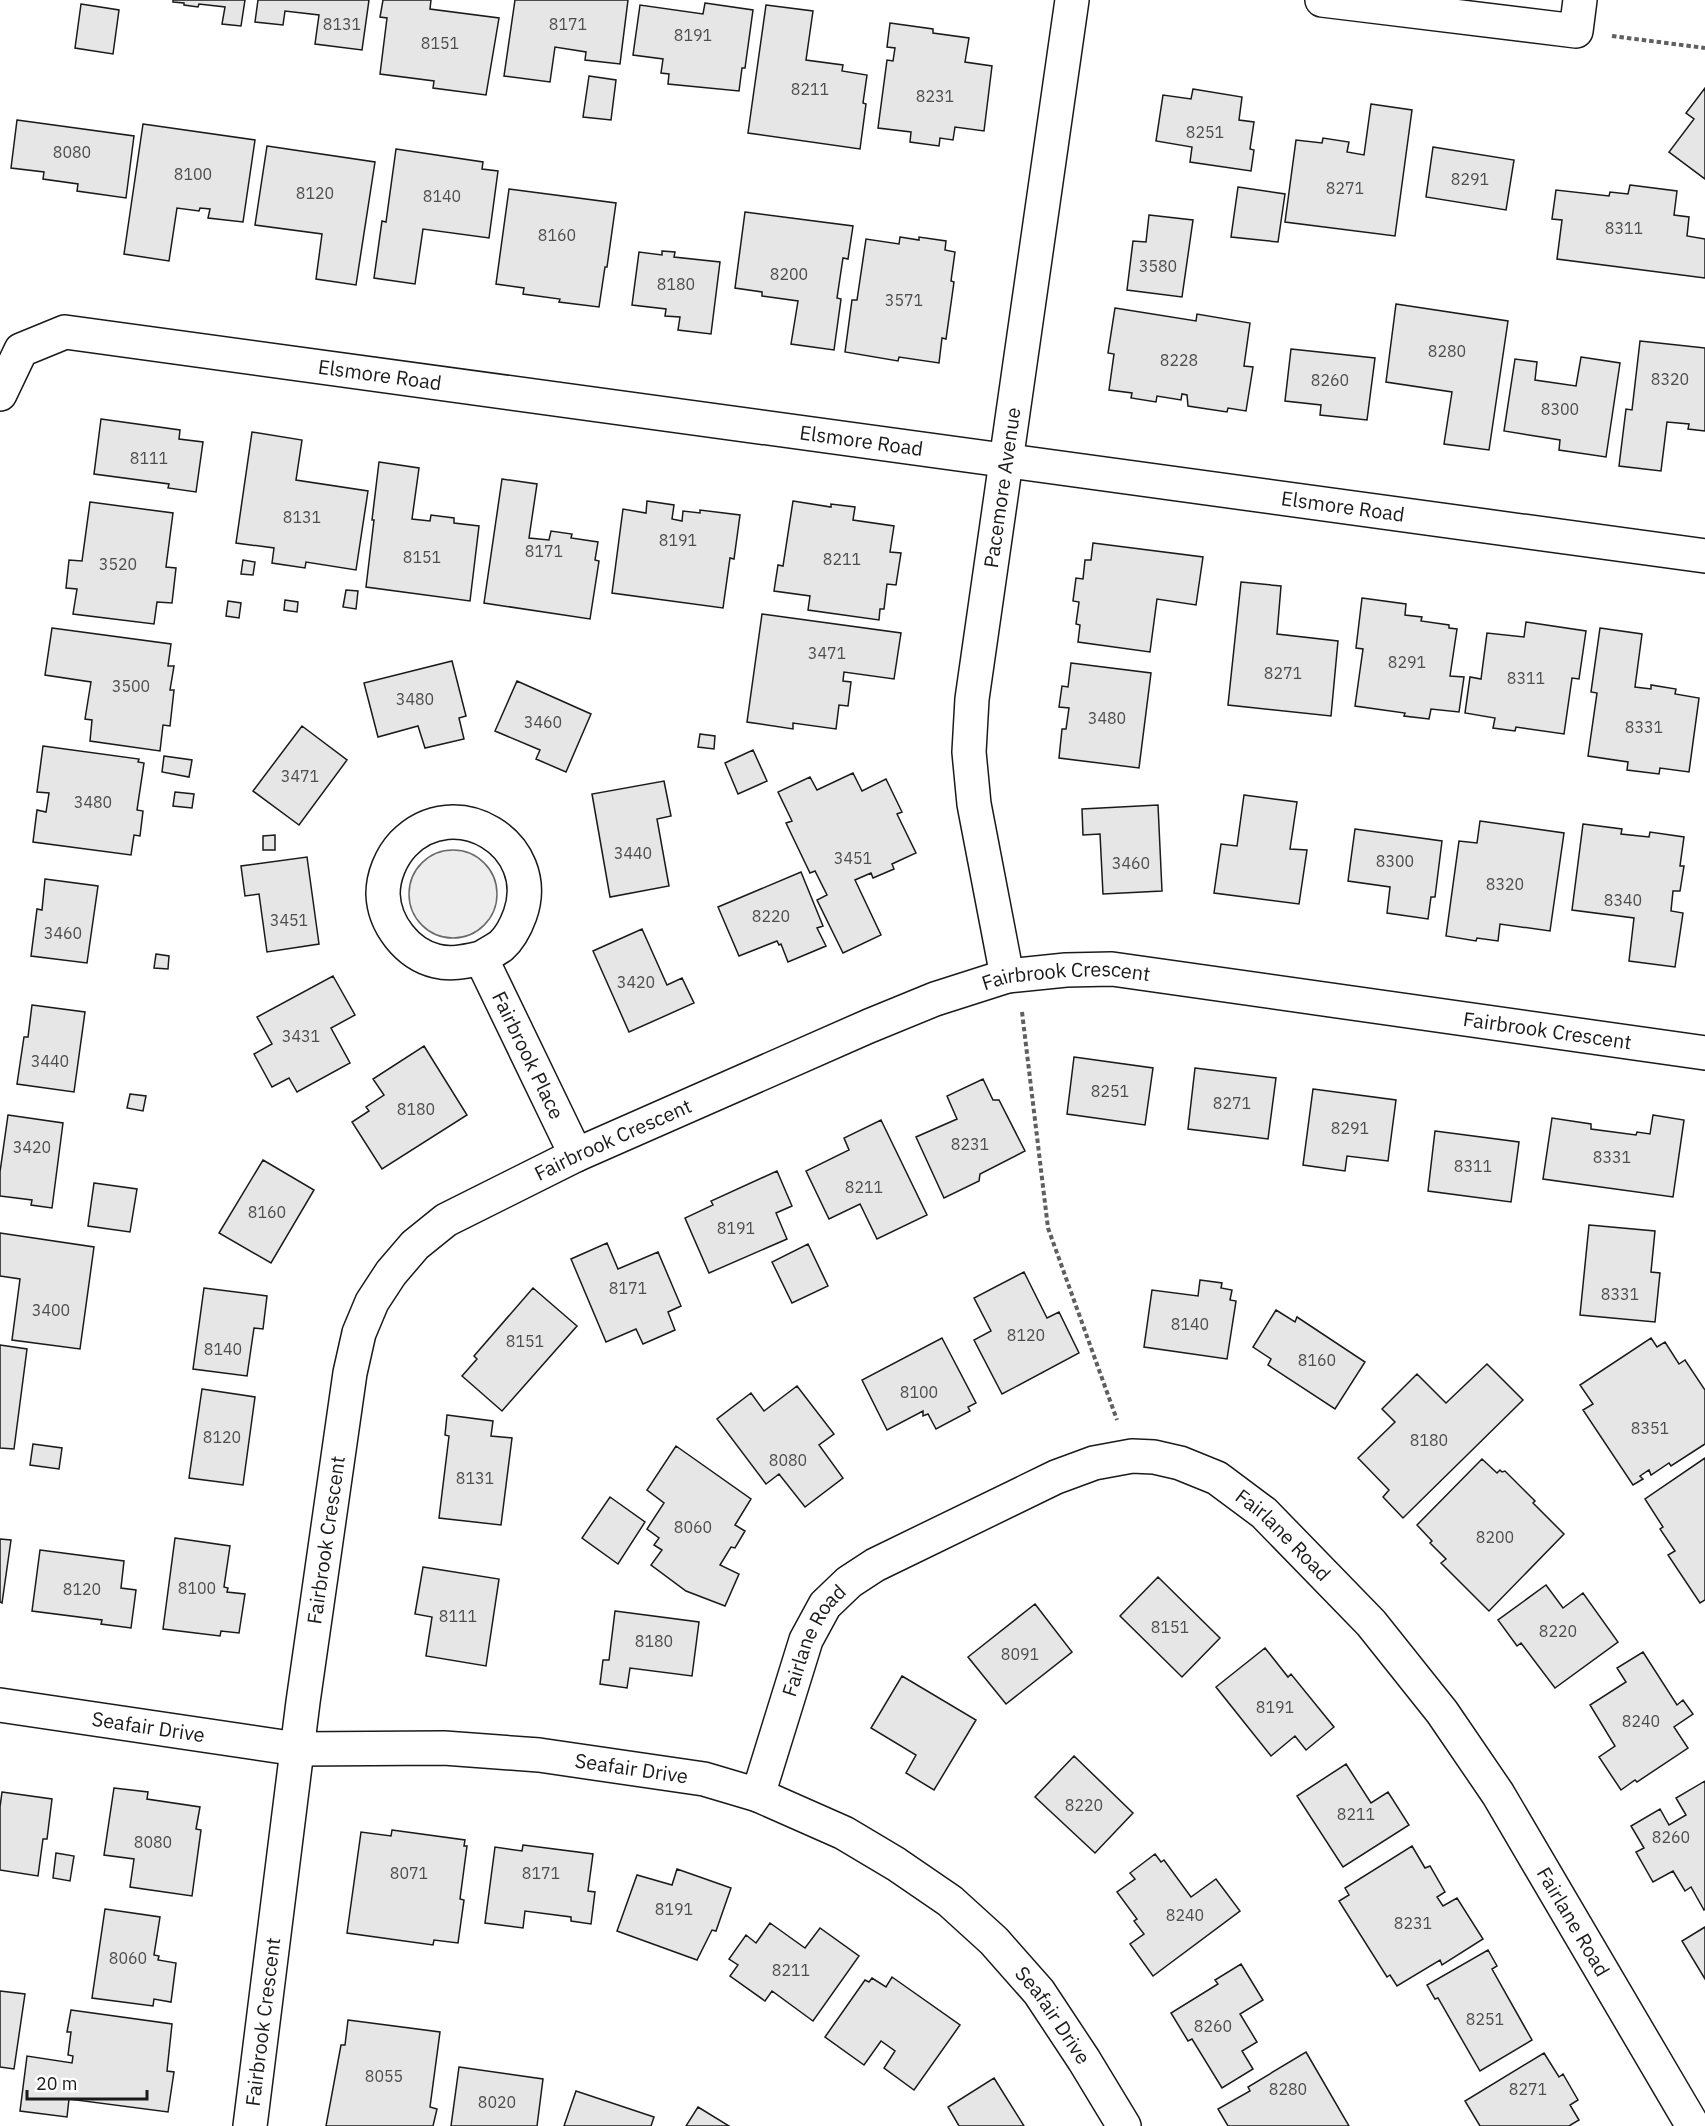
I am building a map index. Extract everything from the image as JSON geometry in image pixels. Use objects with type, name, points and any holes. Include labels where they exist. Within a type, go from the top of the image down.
[{"type":"street","name":"Pacemore Avenue","points":[[1007,976],[974,804],[969,752],[972,699],[1072,0]]},
{"type":"street","points":[[1322,0],[1578,16]]},
{"type":"street","name":"Elsmore Road","points":[[0,394],[21,350],[65,332],[1705,556]]},
{"type":"street","points":[[457,821],[480,826],[500,838],[516,857],[523,880],[524,904],[516,926],[501,945],[481,958],[459,963],[436,961],[426,957],[416,952],[399,936],[387,917],[383,894],[386,872],[397,851],[412,835],[433,824],[457,821]]},
{"type":"street","name":"Fairbrook Place","points":[[481,958],[576,1155]]},
{"type":"street","name":"Fairbrook Crescent","points":[[250,2126],[297,1749],[350,1373],[359,1333],[372,1302],[391,1273],[415,1245],[446,1220],[576,1155],[880,1021],[936,999],[1007,976],[1066,970],[1112,969],[1705,1053]]},
{"type":"street","name":"Fairlane Road","points":[[758,1795],[806,1640],[825,1605],[849,1582],[875,1565],[1056,1477],[1094,1463],[1132,1456],[1154,1457],[1180,1463],[1217,1478],[1264,1513],[1371,1623],[1442,1712],[1498,1794],[1693,2126]]},
{"type":"street","name":"Seafair Drive","points":[[0,1705],[297,1749],[444,1748],[538,1755],[704,1779],[758,1795],[844,1833],[896,1864],[950,1901],[994,1941],[1039,1992],[1124,2126]]},
{"type":"path","points":[[1578,16],[1705,48]]},
{"type":"path","points":[[1007,976],[1021,1007],[1048,1228],[1132,1456]]},
{"type":"shaded area","points":[[453,850],[470,853],[484,863],[494,877],[497,894],[494,911],[484,925],[470,935],[453,938],[436,935],[422,925],[412,911],[409,894],[412,877],[422,863],[436,853]]},
{"type":"building","points":[[173,0],[245,0],[241,26],[222,24],[225,7],[199,4],[198,7],[173,2]]},
{"type":"building","points":[[258,0],[369,0],[362,50],[315,44],[319,15],[285,11],[283,25],[255,22]]},
{"type":"building","points":[[383,0],[431,0],[430,9],[499,18],[486,95],[433,88],[434,81],[380,74],[387,18],[380,17]]},
{"type":"building","points":[[515,0],[628,0],[620,64],[585,60],[586,52],[555,47],[550,82],[504,76]]},
{"type":"building","points":[[705,3],[753,10],[745,68],[742,68],[739,91],[668,84],[669,74],[661,73],[663,59],[633,55],[640,5],[703,14]]},
{"type":"building","points":[[81,4],[119,10],[113,54],[75,48]]},
{"type":"building","points":[[766,5],[813,11],[806,60],[843,65],[842,71],[867,75],[860,149],[748,133]]},
{"type":"building","points":[[890,23],[933,29],[933,33],[969,38],[965,62],[992,66],[984,131],[955,127],[953,140],[940,138],[939,146],[910,142],[911,132],[878,128],[887,60],[893,61],[895,48],[887,47]]},
{"type":"building","points":[[589,76],[616,80],[611,120],[583,117]]},
{"type":"building","points":[[1705,88],[1705,179],[1669,152],[1694,119],[1686,113]]},
{"type":"building","points":[[1193,89],[1242,97],[1239,120],[1254,122],[1250,149],[1254,150],[1251,171],[1190,162],[1192,147],[1156,141],[1163,95],[1191,99]]},
{"type":"building","points":[[1371,104],[1412,110],[1395,236],[1285,222],[1296,140],[1322,143],[1323,138],[1349,142],[1347,152],[1364,155]]},
{"type":"building","points":[[17,120],[134,136],[126,198],[77,191],[78,184],[43,179],[44,172],[11,168]]},
{"type":"building","points":[[143,124],[255,140],[243,222],[208,218],[210,209],[200,208],[199,211],[177,208],[169,261],[124,254]]},
{"type":"building","points":[[267,146],[375,162],[356,285],[316,279],[322,234],[255,225]]},
{"type":"building","points":[[1433,147],[1514,160],[1506,210],[1426,197]]},
{"type":"building","points":[[396,149],[483,162],[482,169],[498,171],[489,238],[423,229],[415,284],[374,278],[382,221],[386,222]]},
{"type":"building","points":[[1630,185],[1677,191],[1674,215],[1689,217],[1687,236],[1705,239],[1705,278],[1557,259],[1562,220],[1552,219],[1556,190],[1609,196],[1610,192],[1628,194]]},
{"type":"building","points":[[1238,187],[1285,194],[1278,242],[1231,237]]},
{"type":"building","points":[[509,189],[616,203],[599,307],[559,302],[560,299],[523,294],[524,288],[496,284]]},
{"type":"building","points":[[745,212],[853,226],[848,259],[843,258],[837,298],[841,299],[834,350],[791,344],[798,301],[762,296],[762,292],[735,288]]},
{"type":"building","points":[[1149,215],[1193,220],[1182,297],[1127,290],[1133,241],[1146,242]]},
{"type":"building","points":[[900,237],[946,241],[945,250],[955,252],[951,281],[954,282],[946,339],[942,338],[939,363],[899,357],[898,361],[845,352],[852,300],[857,300],[866,239],[899,244]]},
{"type":"building","points":[[662,251],[675,252],[674,257],[720,262],[711,334],[678,330],[680,317],[665,316],[666,309],[632,305],[639,252],[662,255]]},
{"type":"building","points":[[1396,304],[1508,321],[1489,450],[1444,444],[1452,392],[1386,382]]},
{"type":"building","points":[[1115,308],[1196,321],[1197,314],[1250,323],[1244,366],[1253,367],[1246,411],[1228,408],[1227,412],[1188,406],[1187,395],[1182,394],[1181,400],[1157,396],[1156,402],[1131,398],[1132,393],[1109,390],[1114,354],[1108,353]]},
{"type":"building","points":[[1640,341],[1705,348],[1705,431],[1688,429],[1689,424],[1667,422],[1661,471],[1619,466],[1626,409],[1632,410]]},
{"type":"building","points":[[1291,349],[1375,358],[1367,420],[1320,415],[1321,405],[1285,401]]},
{"type":"building","points":[[1581,357],[1620,363],[1606,457],[1559,450],[1560,440],[1504,431],[1515,359],[1537,362],[1535,380],[1576,386]]},
{"type":"building","points":[[101,419],[180,430],[179,439],[203,442],[196,492],[168,488],[169,484],[94,474]]},
{"type":"building","points":[[252,432],[302,440],[296,480],[368,491],[356,570],[306,562],[305,568],[272,563],[274,548],[236,543]]},
{"type":"building","points":[[379,462],[419,468],[412,519],[430,521],[431,515],[454,518],[454,523],[479,526],[470,601],[366,587]]},
{"type":"building","points":[[502,479],[537,484],[529,538],[549,540],[551,531],[572,534],[571,538],[598,542],[595,560],[599,561],[590,619],[484,603]]},
{"type":"building","points":[[647,501],[674,505],[672,519],[682,521],[683,511],[700,513],[700,510],[740,515],[734,559],[730,558],[723,608],[612,593],[623,509],[646,513]]},
{"type":"building","points":[[793,501],[831,507],[831,504],[855,507],[853,520],[894,526],[890,552],[901,553],[896,585],[887,584],[884,609],[880,609],[879,620],[808,610],[810,596],[774,591],[778,565],[783,566]]},
{"type":"building","points":[[90,502],[173,513],[166,567],[176,568],[172,603],[157,602],[154,624],[73,614],[77,589],[66,588],[69,560],[82,561]]},
{"type":"building","points":[[1093,543],[1203,557],[1196,605],[1157,599],[1150,652],[1078,642],[1080,625],[1076,624],[1079,602],[1073,601],[1076,578],[1083,579],[1085,560],[1091,560]]},
{"type":"building","points":[[243,560],[255,562],[253,575],[241,574]]},
{"type":"building","points":[[1241,582],[1281,586],[1277,634],[1338,641],[1331,716],[1228,705]]},
{"type":"building","points":[[346,590],[358,591],[356,609],[343,607]]},
{"type":"building","points":[[1362,598],[1406,604],[1405,615],[1422,617],[1421,621],[1449,625],[1449,628],[1457,629],[1450,676],[1464,677],[1459,712],[1431,709],[1429,719],[1355,706],[1363,649],[1356,648]]},
{"type":"building","points":[[285,600],[298,602],[297,612],[284,610]]},
{"type":"building","points":[[228,601],[241,603],[239,618],[226,616]]},
{"type":"building","points":[[762,614],[901,633],[894,679],[844,672],[843,681],[851,682],[848,706],[839,705],[836,729],[793,723],[793,729],[747,722]]},
{"type":"building","points":[[1526,622],[1586,631],[1579,679],[1572,678],[1564,734],[1516,727],[1515,731],[1493,728],[1495,718],[1465,713],[1470,677],[1481,679],[1487,633],[1524,637]]},
{"type":"building","points":[[52,628],[171,644],[168,666],[174,666],[170,690],[174,690],[170,726],[163,725],[160,751],[90,741],[92,720],[85,719],[91,682],[45,675]]},
{"type":"building","points":[[1600,628],[1642,634],[1635,687],[1651,689],[1651,685],[1676,689],[1675,694],[1699,698],[1689,772],[1660,768],[1659,774],[1627,770],[1628,762],[1588,756],[1597,693],[1591,692]]},
{"type":"building","points":[[452,661],[466,716],[459,718],[464,739],[425,748],[418,726],[378,737],[364,683]]},
{"type":"building","points":[[1071,663],[1151,673],[1139,768],[1059,758],[1062,729],[1066,729],[1069,708],[1059,707],[1062,686],[1068,687]]},
{"type":"building","points":[[517,681],[591,714],[566,772],[536,759],[540,750],[495,731]]},
{"type":"building","points":[[302,726],[347,760],[299,825],[253,791]]},
{"type":"building","points":[[700,734],[715,736],[714,749],[698,747]]},
{"type":"building","points":[[43,746],[139,759],[138,762],[144,763],[137,810],[143,811],[140,836],[134,835],[131,855],[33,842],[37,810],[46,812],[49,793],[37,792]]},
{"type":"building","points":[[753,750],[767,781],[738,794],[725,763]]},
{"type":"building","points":[[164,756],[192,760],[189,777],[162,772]]},
{"type":"building","points":[[853,773],[862,791],[886,779],[902,812],[897,814],[916,853],[892,864],[894,869],[873,878],[871,873],[855,880],[881,935],[843,953],[817,900],[827,895],[815,871],[810,873],[786,823],[792,821],[778,792],[810,777],[817,790]]},
{"type":"building","points":[[664,781],[671,816],[657,819],[669,886],[610,897],[592,794]]},
{"type":"building","points":[[175,792],[194,794],[192,808],[173,806]]},
{"type":"building","points":[[1244,795],[1297,802],[1290,849],[1307,850],[1299,904],[1214,893],[1221,844],[1237,846]]},
{"type":"building","points":[[1158,805],[1162,891],[1103,894],[1100,834],[1083,835],[1082,809]]},
{"type":"building","points":[[1480,821],[1564,833],[1550,931],[1500,924],[1498,941],[1477,938],[1476,941],[1446,936],[1459,841],[1477,843]]},
{"type":"building","points":[[1583,824],[1622,829],[1621,834],[1649,837],[1650,832],[1684,837],[1680,866],[1684,866],[1680,891],[1673,891],[1671,911],[1683,913],[1675,967],[1629,961],[1634,918],[1572,910]]},
{"type":"building","points":[[1355,829],[1442,841],[1435,897],[1431,897],[1428,919],[1387,913],[1390,887],[1348,881]]},
{"type":"building","points":[[275,835],[275,850],[263,850],[263,836]]},
{"type":"building","points":[[307,857],[319,944],[267,952],[259,894],[245,896],[241,866]]},
{"type":"building","points":[[801,872],[823,926],[817,928],[826,946],[788,962],[781,944],[779,945],[777,941],[739,956],[718,907]]},
{"type":"building","points":[[45,879],[98,886],[87,963],[31,956],[37,909],[42,910]]},
{"type":"building","points":[[642,929],[667,985],[682,978],[694,1003],[629,1032],[593,951]]},
{"type":"building","points":[[156,954],[169,956],[168,969],[154,968]]},
{"type":"building","points":[[333,976],[355,1015],[331,1028],[350,1063],[297,1092],[289,1078],[272,1087],[254,1054],[272,1044],[257,1017]]},
{"type":"building","points":[[32,1005],[85,1012],[74,1092],[17,1084],[24,1037],[28,1037]]},
{"type":"building","points":[[424,1046],[467,1115],[382,1169],[352,1122],[369,1111],[366,1107],[384,1095],[373,1079]]},
{"type":"building","points":[[1074,1057],[1153,1068],[1145,1125],[1067,1114]]},
{"type":"building","points":[[1195,1068],[1276,1078],[1268,1139],[1188,1129]]},
{"type":"building","points":[[983,1079],[993,1100],[999,1100],[1025,1151],[980,1174],[979,1181],[944,1198],[916,1137],[957,1119],[947,1096]]},
{"type":"building","points":[[1313,1089],[1396,1100],[1388,1161],[1347,1156],[1345,1171],[1303,1165]]},
{"type":"building","points":[[130,1094],[146,1096],[143,1111],[127,1108]]},
{"type":"building","points":[[8,1115],[63,1123],[52,1208],[31,1205],[32,1200],[0,1196],[0,1172]]},
{"type":"building","points":[[1653,1115],[1684,1120],[1673,1197],[1543,1179],[1552,1118],[1591,1124],[1591,1129],[1636,1135],[1637,1132],[1650,1134]]},
{"type":"building","points":[[881,1120],[927,1215],[877,1239],[860,1204],[829,1219],[806,1171],[849,1150],[844,1138]]},
{"type":"building","points":[[1435,1131],[1519,1142],[1511,1202],[1428,1191]]},
{"type":"building","points":[[263,1160],[314,1190],[271,1263],[219,1233]]},
{"type":"building","points":[[777,1171],[792,1206],[776,1213],[787,1239],[709,1273],[685,1218],[713,1205],[711,1201]]},
{"type":"building","points":[[94,1183],[137,1189],[130,1232],[88,1226]]},
{"type":"building","points":[[1589,1225],[1655,1231],[1651,1272],[1660,1273],[1655,1322],[1580,1315]]},
{"type":"building","points":[[0,1233],[94,1247],[80,1349],[12,1340],[20,1279],[0,1276]]},
{"type":"building","points":[[607,1243],[618,1269],[658,1252],[681,1306],[668,1312],[675,1330],[643,1344],[636,1329],[606,1342],[571,1259]]},
{"type":"building","points":[[808,1244],[828,1286],[792,1303],[772,1262]]},
{"type":"building","points":[[1024,1272],[1047,1318],[1059,1312],[1079,1353],[1002,1394],[974,1340],[991,1331],[974,1298]]},
{"type":"building","points":[[1200,1280],[1222,1283],[1221,1288],[1232,1290],[1230,1300],[1236,1301],[1227,1359],[1144,1347],[1152,1290],[1198,1296]]},
{"type":"building","points":[[204,1288],[267,1296],[263,1329],[254,1328],[247,1376],[193,1369]]},
{"type":"building","points":[[533,1288],[577,1326],[502,1411],[462,1376],[477,1359],[474,1356]]},
{"type":"building","points":[[1276,1310],[1295,1322],[1297,1317],[1365,1362],[1335,1409],[1268,1365],[1271,1359],[1253,1347]]},
{"type":"building","points":[[942,1338],[976,1403],[968,1407],[970,1411],[936,1429],[928,1414],[923,1416],[923,1411],[887,1430],[862,1380]]},
{"type":"building","points":[[1651,1338],[1657,1347],[1665,1342],[1679,1364],[1685,1360],[1705,1390],[1705,1444],[1671,1466],[1669,1463],[1651,1475],[1649,1470],[1640,1476],[1643,1479],[1633,1485],[1583,1410],[1593,1404],[1580,1385]]},
{"type":"building","points":[[0,1345],[27,1349],[14,1449],[0,1448]]},
{"type":"building","points":[[1487,1364],[1523,1400],[1403,1518],[1383,1497],[1389,1490],[1358,1458],[1395,1422],[1382,1409],[1417,1374],[1446,1403]]},
{"type":"building","points":[[797,1386],[834,1434],[819,1445],[843,1478],[805,1507],[779,1474],[766,1484],[717,1419],[751,1393],[764,1411]]},
{"type":"building","points":[[202,1389],[255,1397],[243,1485],[189,1478]]},
{"type":"building","points":[[447,1415],[493,1421],[491,1436],[512,1438],[501,1525],[439,1518],[449,1436],[445,1435]]},
{"type":"building","points":[[33,1444],[62,1448],[59,1469],[30,1465]]},
{"type":"building","points":[[676,1446],[751,1499],[735,1525],[745,1531],[735,1548],[731,1547],[720,1565],[739,1574],[725,1606],[686,1591],[651,1565],[662,1550],[654,1545],[659,1538],[647,1529],[664,1503],[647,1490]]},
{"type":"building","points":[[1705,1458],[1705,1600],[1700,1603],[1668,1555],[1675,1551],[1660,1529],[1663,1527],[1645,1499]]},
{"type":"building","points":[[1482,1459],[1497,1473],[1500,1470],[1505,1471],[1564,1534],[1489,1611],[1441,1563],[1446,1559],[1417,1525]]},
{"type":"building","points":[[610,1497],[645,1522],[618,1564],[582,1538]]},
{"type":"building","points":[[175,1538],[230,1546],[224,1587],[228,1588],[227,1592],[245,1594],[239,1633],[221,1631],[220,1636],[163,1629]]},
{"type":"building","points":[[0,1539],[11,1540],[2,1603],[0,1602]]},
{"type":"building","points":[[40,1550],[124,1561],[121,1588],[136,1590],[131,1628],[101,1624],[102,1620],[32,1611]]},
{"type":"building","points":[[423,1567],[499,1579],[486,1666],[426,1656],[432,1617],[415,1614]]},
{"type":"building","points":[[1158,1577],[1220,1638],[1182,1677],[1120,1616]]},
{"type":"building","points":[[1546,1585],[1563,1608],[1583,1593],[1618,1642],[1555,1688],[1521,1643],[1517,1646],[1498,1620]]},
{"type":"building","points":[[1035,1604],[1072,1652],[1006,1704],[968,1657]]},
{"type":"building","points":[[615,1611],[699,1622],[692,1676],[630,1668],[627,1688],[600,1684],[603,1660],[609,1660]]},
{"type":"building","points":[[1265,1648],[1288,1677],[1291,1674],[1334,1727],[1306,1750],[1295,1736],[1271,1756],[1216,1687]]},
{"type":"building","points":[[1643,1652],[1677,1705],[1683,1700],[1693,1714],[1674,1727],[1688,1748],[1621,1790],[1599,1757],[1615,1746],[1590,1705],[1626,1682],[1617,1668]]},
{"type":"building","points":[[902,1676],[976,1720],[934,1790],[906,1773],[916,1755],[871,1728]]},
{"type":"building","points":[[1074,1756],[1133,1813],[1095,1853],[1035,1797]]},
{"type":"building","points":[[1346,1764],[1371,1803],[1388,1792],[1409,1825],[1343,1867],[1297,1796]]},
{"type":"building","points":[[1705,1781],[1704,1910],[1691,1887],[1685,1891],[1673,1871],[1653,1882],[1636,1852],[1644,1848],[1631,1826],[1660,1809],[1669,1825],[1686,1815],[1676,1798]]},
{"type":"building","points":[[114,1788],[148,1792],[147,1799],[200,1807],[196,1829],[201,1830],[192,1896],[130,1887],[134,1859],[104,1855]]},
{"type":"building","points":[[2,1792],[52,1799],[47,1839],[43,1839],[38,1876],[0,1870]]},
{"type":"building","points":[[392,1830],[465,1840],[464,1846],[467,1846],[460,1899],[464,1900],[458,1943],[434,1940],[433,1945],[347,1933],[361,1832],[391,1836]]},
{"type":"building","points":[[523,1845],[593,1854],[588,1891],[595,1892],[591,1924],[571,1921],[571,1917],[525,1911],[523,1928],[485,1923],[495,1847],[522,1851]]},
{"type":"building","points":[[1412,1846],[1425,1868],[1430,1866],[1445,1892],[1437,1897],[1443,1906],[1457,1898],[1483,1939],[1442,1965],[1440,1960],[1397,1986],[1390,1975],[1387,1977],[1339,1901],[1349,1895],[1345,1888]]},
{"type":"building","points":[[56,1853],[74,1856],[70,1881],[53,1878]]},
{"type":"building","points":[[1155,1854],[1161,1862],[1164,1860],[1191,1897],[1216,1879],[1240,1911],[1153,1976],[1130,1944],[1144,1934],[1134,1921],[1137,1919],[1117,1892],[1135,1879],[1130,1873]]},
{"type":"building","points":[[677,1869],[731,1888],[716,1931],[712,1930],[697,1960],[617,1931],[637,1875],[672,1885]]},
{"type":"building","points":[[105,1909],[160,1917],[154,1955],[159,1956],[158,1960],[176,1963],[171,2002],[154,1999],[153,2006],[92,1998]]},
{"type":"building","points":[[770,1923],[805,1948],[820,1928],[859,1956],[813,2021],[772,1991],[765,2001],[730,1976],[738,1965],[729,1959],[746,1935],[756,1943]]},
{"type":"building","points":[[1705,1927],[1705,1979],[1682,1941]]},
{"type":"building","points":[[1488,1950],[1497,1966],[1492,1969],[1532,2040],[1480,2071],[1438,1998],[1435,1999],[1427,1985]]},
{"type":"building","points":[[1241,1964],[1263,2000],[1240,2014],[1257,2042],[1242,2051],[1253,2069],[1222,2088],[1192,2039],[1188,2041],[1171,2013],[1218,1984],[1215,1980]]},
{"type":"building","points":[[892,1977],[960,2025],[914,2090],[884,2068],[895,2051],[881,2041],[864,2065],[825,2037],[865,1980],[869,1982],[872,1978],[886,1987]]},
{"type":"building","points":[[0,1991],[25,1994],[14,2069],[0,2067]]},
{"type":"building","points":[[71,2010],[172,2024],[167,2071],[174,2072],[168,2112],[69,2099],[67,2117],[20,2111],[27,2056],[72,2063],[73,2056],[68,2055],[71,2032],[67,2032]]},
{"type":"building","points":[[348,2020],[440,2032],[430,2107],[437,2109],[433,2126],[326,2126],[341,2045],[345,2045]]},
{"type":"building","points":[[1306,2052],[1349,2126],[1228,2126],[1218,2109],[1250,2091],[1248,2087]]},
{"type":"building","points":[[1544,2053],[1559,2077],[1563,2074],[1578,2100],[1570,2105],[1579,2120],[1569,2126],[1480,2126],[1465,2101]]},
{"type":"building","points":[[459,2067],[543,2079],[537,2126],[451,2126]]},
{"type":"building","points":[[994,2078],[1024,2126],[959,2126],[948,2107]]},
{"type":"building","points":[[576,2091],[654,2117],[651,2126],[564,2126]]},
{"type":"building","points":[[698,2107],[729,2126],[686,2126]]}]
